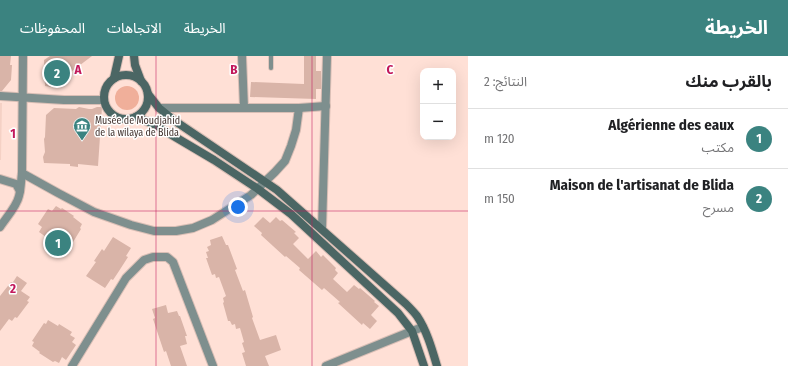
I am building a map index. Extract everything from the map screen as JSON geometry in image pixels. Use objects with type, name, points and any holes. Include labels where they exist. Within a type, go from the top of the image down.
[{"type":"street","points":[[0,227],[17,203],[20,192],[22,173],[23,56]]},
{"type":"street","points":[[114,78],[119,56]]},
{"type":"street","points":[[134,56],[135,65],[141,81]]},
{"type":"street","points":[[242,56],[244,108]]},
{"type":"street","points":[[322,229],[327,56]]},
{"type":"street","points":[[424,366],[412,331],[398,313],[291,214],[258,189],[214,160],[160,128],[136,117],[122,118],[115,116],[110,112],[104,100],[104,94],[109,83],[114,78],[121,76],[128,75],[135,77],[145,85],[148,94],[159,108],[175,121],[277,190],[417,315],[427,335],[437,366]]},
{"type":"street","points":[[136,117],[147,104],[148,94]]},
{"type":"street","points":[[0,96],[64,100],[104,100]]},
{"type":"street","points":[[159,108],[299,108],[326,106]]},
{"type":"street","points":[[22,173],[58,194],[94,212],[131,226],[154,231],[176,231],[193,228],[212,220],[238,204],[258,189],[285,161],[292,146],[299,108]]},
{"type":"street","points":[[0,179],[16,184],[20,192]]},
{"type":"street","points":[[72,366],[126,278],[144,260],[153,257],[167,257],[172,262],[213,366]]},
{"type":"street","points":[[326,366],[423,327]]},
{"type":"lane","points":[[271,56],[271,68]]},
{"type":"shaded area","points":[[127,86],[136,89],[139,98],[136,107],[127,110],[118,107],[115,98],[118,89]]},
{"type":"shaded area","points":[[0,103],[2,103],[1,160],[0,160]]},
{"type":"building","points":[[0,56],[11,56],[10,65],[12,65],[11,80],[2,91],[0,91]]},
{"type":"building","points":[[50,56],[92,56],[51,87],[45,86],[44,60]]},
{"type":"building","points":[[304,56],[316,56],[316,71],[321,71],[321,89],[316,89],[316,99],[250,97],[251,82],[304,84]]},
{"type":"building","points":[[79,107],[92,109],[102,107],[98,166],[78,164],[78,167],[70,166],[70,164],[44,163],[43,157],[45,152],[44,139],[46,115],[54,108],[76,109]]},
{"type":"building","points":[[56,206],[74,216],[73,217],[82,224],[81,229],[70,247],[68,246],[66,249],[39,232],[42,227],[38,224],[48,209],[52,211]]},
{"type":"building","points":[[263,217],[270,223],[276,217],[296,232],[294,233],[299,238],[293,244],[308,259],[316,251],[321,257],[323,255],[336,268],[335,270],[338,273],[333,279],[347,292],[354,285],[359,289],[360,288],[375,301],[374,302],[379,306],[371,315],[377,321],[370,329],[363,323],[362,325],[338,303],[340,302],[324,288],[322,290],[299,270],[300,268],[286,256],[285,257],[261,235],[262,233],[254,226]]},
{"type":"building","points":[[222,236],[226,245],[228,245],[243,291],[245,290],[253,317],[252,318],[260,340],[276,335],[281,350],[265,356],[269,366],[246,366],[242,353],[245,352],[240,328],[236,329],[235,324],[232,325],[230,321],[228,321],[223,303],[223,298],[226,296],[219,277],[216,278],[215,274],[212,275],[206,258],[208,258],[206,252],[209,251],[207,247],[211,245],[210,240]]},
{"type":"building","points":[[113,237],[131,248],[126,256],[128,257],[119,271],[105,288],[86,276],[96,262],[94,261],[102,249],[104,251]]},
{"type":"building","points":[[17,276],[27,283],[21,291],[30,297],[27,301],[29,302],[17,318],[15,317],[12,321],[9,319],[0,331],[0,296]]},
{"type":"building","points":[[166,305],[168,313],[177,311],[187,336],[185,336],[187,344],[180,346],[187,366],[171,366],[166,351],[164,352],[153,319],[155,318],[152,309]]},
{"type":"building","points":[[48,320],[58,326],[59,324],[72,332],[70,335],[75,338],[72,342],[76,345],[66,360],[62,357],[59,363],[55,361],[53,362],[39,353],[40,352],[32,346],[34,342],[32,341],[44,323],[46,324]]},
{"type":"place","name":"Maison de l'artisanat de Blida","points":[[57,73]]},
{"type":"place","name":"Musée de Moudjahid de la wilaya de Blida","points":[[82,141]]},
{"type":"place","name":"Algérienne des eaux","points":[[58,243]]}]
